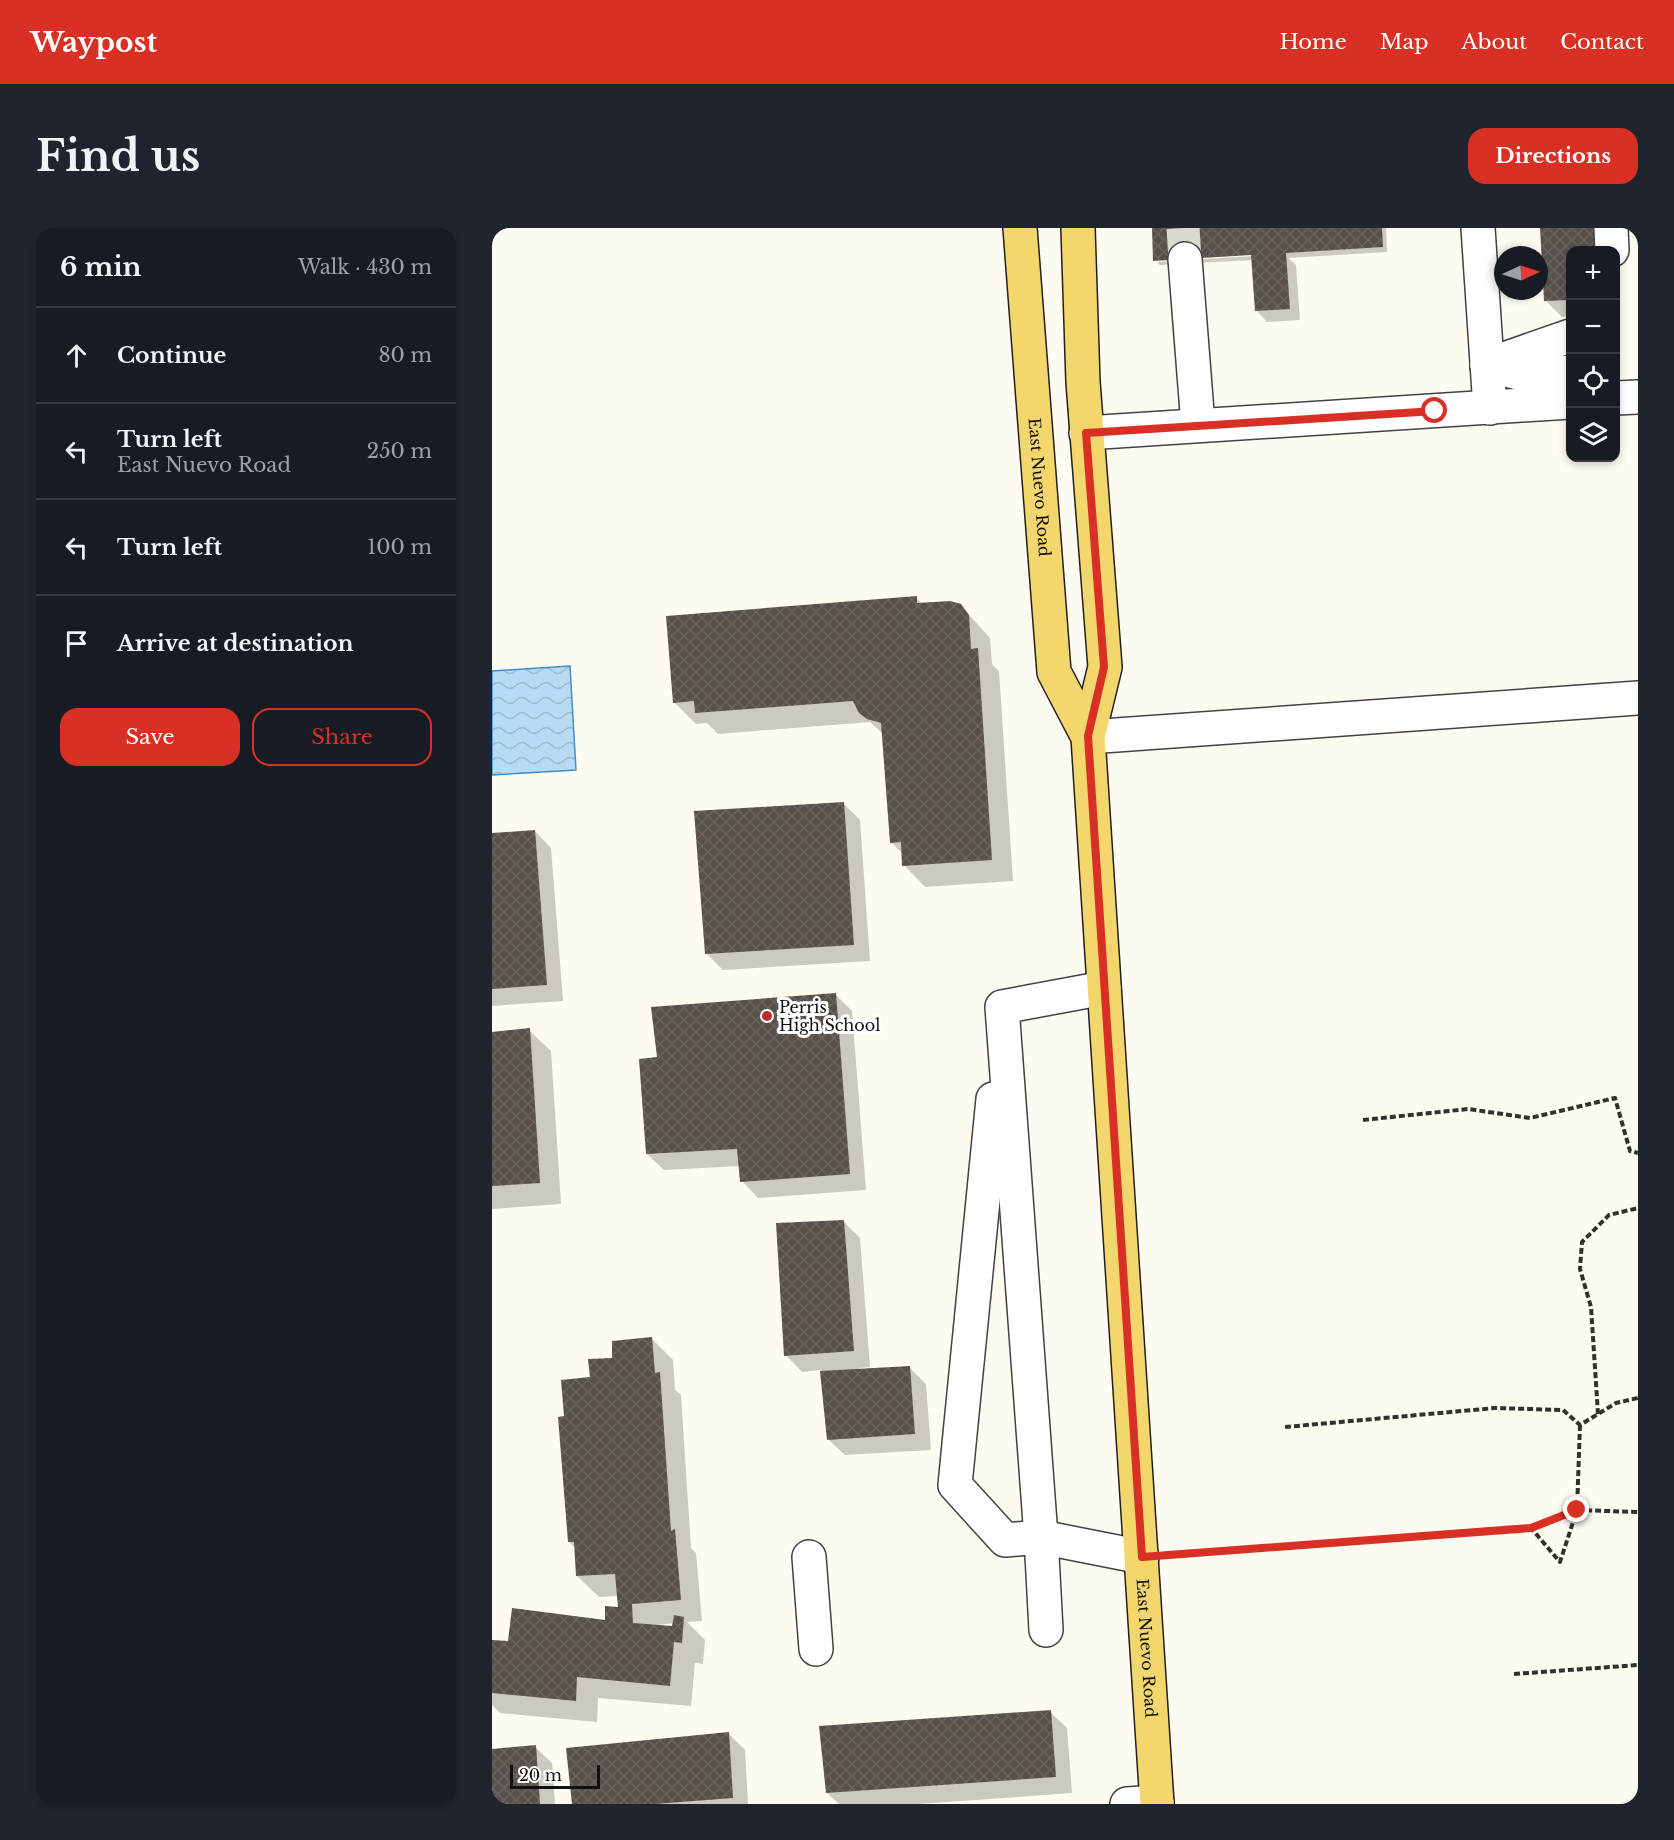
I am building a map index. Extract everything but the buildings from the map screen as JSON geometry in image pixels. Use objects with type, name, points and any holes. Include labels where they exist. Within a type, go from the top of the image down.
[{"type":"main road","name":"East Nuevo Road","points":[[1020,228],[1054,672],[1088,736]]},
{"type":"main road","name":"East Nuevo Road","points":[[1078,228],[1086,433],[1104,667],[1088,736],[1142,1557],[1147,1803]]},
{"type":"lane","points":[[1478,228],[1490,408]]},
{"type":"lane","points":[[1611,228],[1612,246]]},
{"type":"lane","points":[[1185,259],[1198,425]]},
{"type":"lane","points":[[1487,365],[1566,337]]},
{"type":"lane","points":[[1487,365],[1530,376],[1566,372]]},
{"type":"lane","points":[[1620,398],[1638,397]]},
{"type":"lane","points":[[1086,433],[1566,402]]},
{"type":"lane","points":[[1088,736],[1638,698]]},
{"type":"lane","points":[[1002,1007],[1104,988]]},
{"type":"lane","points":[[1002,1007],[1046,1630]]},
{"type":"lane","points":[[1002,1007],[955,1485],[1005,1540],[1041,1538],[1142,1557]]},
{"type":"lane","points":[[809,1557],[816,1649]]},
{"type":"path","points":[[1363,1120],[1468,1109],[1530,1119],[1615,1098],[1630,1151],[1638,1153]]},
{"type":"path","points":[[1598,1414],[1591,1307],[1580,1269],[1582,1242],[1609,1215],[1638,1208]]},
{"type":"path","points":[[1580,1425],[1616,1403],[1638,1398]]},
{"type":"path","points":[[1285,1427],[1495,1408],[1563,1410],[1580,1425]]},
{"type":"path","points":[[1531,1528],[1560,1562],[1577,1510],[1580,1425]]},
{"type":"path","points":[[1142,1557],[1531,1528],[1577,1510],[1638,1512]]},
{"type":"path","points":[[1514,1674],[1638,1665]]},
{"type":"water","points":[[570,666],[576,770],[492,775],[492,671]]},
{"type":"tunnel","points":[[1183,228],[1185,259]]},
{"type":"place","name":"Perris High School","points":[[767,1016]]},
{"type":"route","points":[[1435,411],[1086,433],[1104,667],[1088,736],[1142,1557],[1531,1528],[1577,1510]]}]
